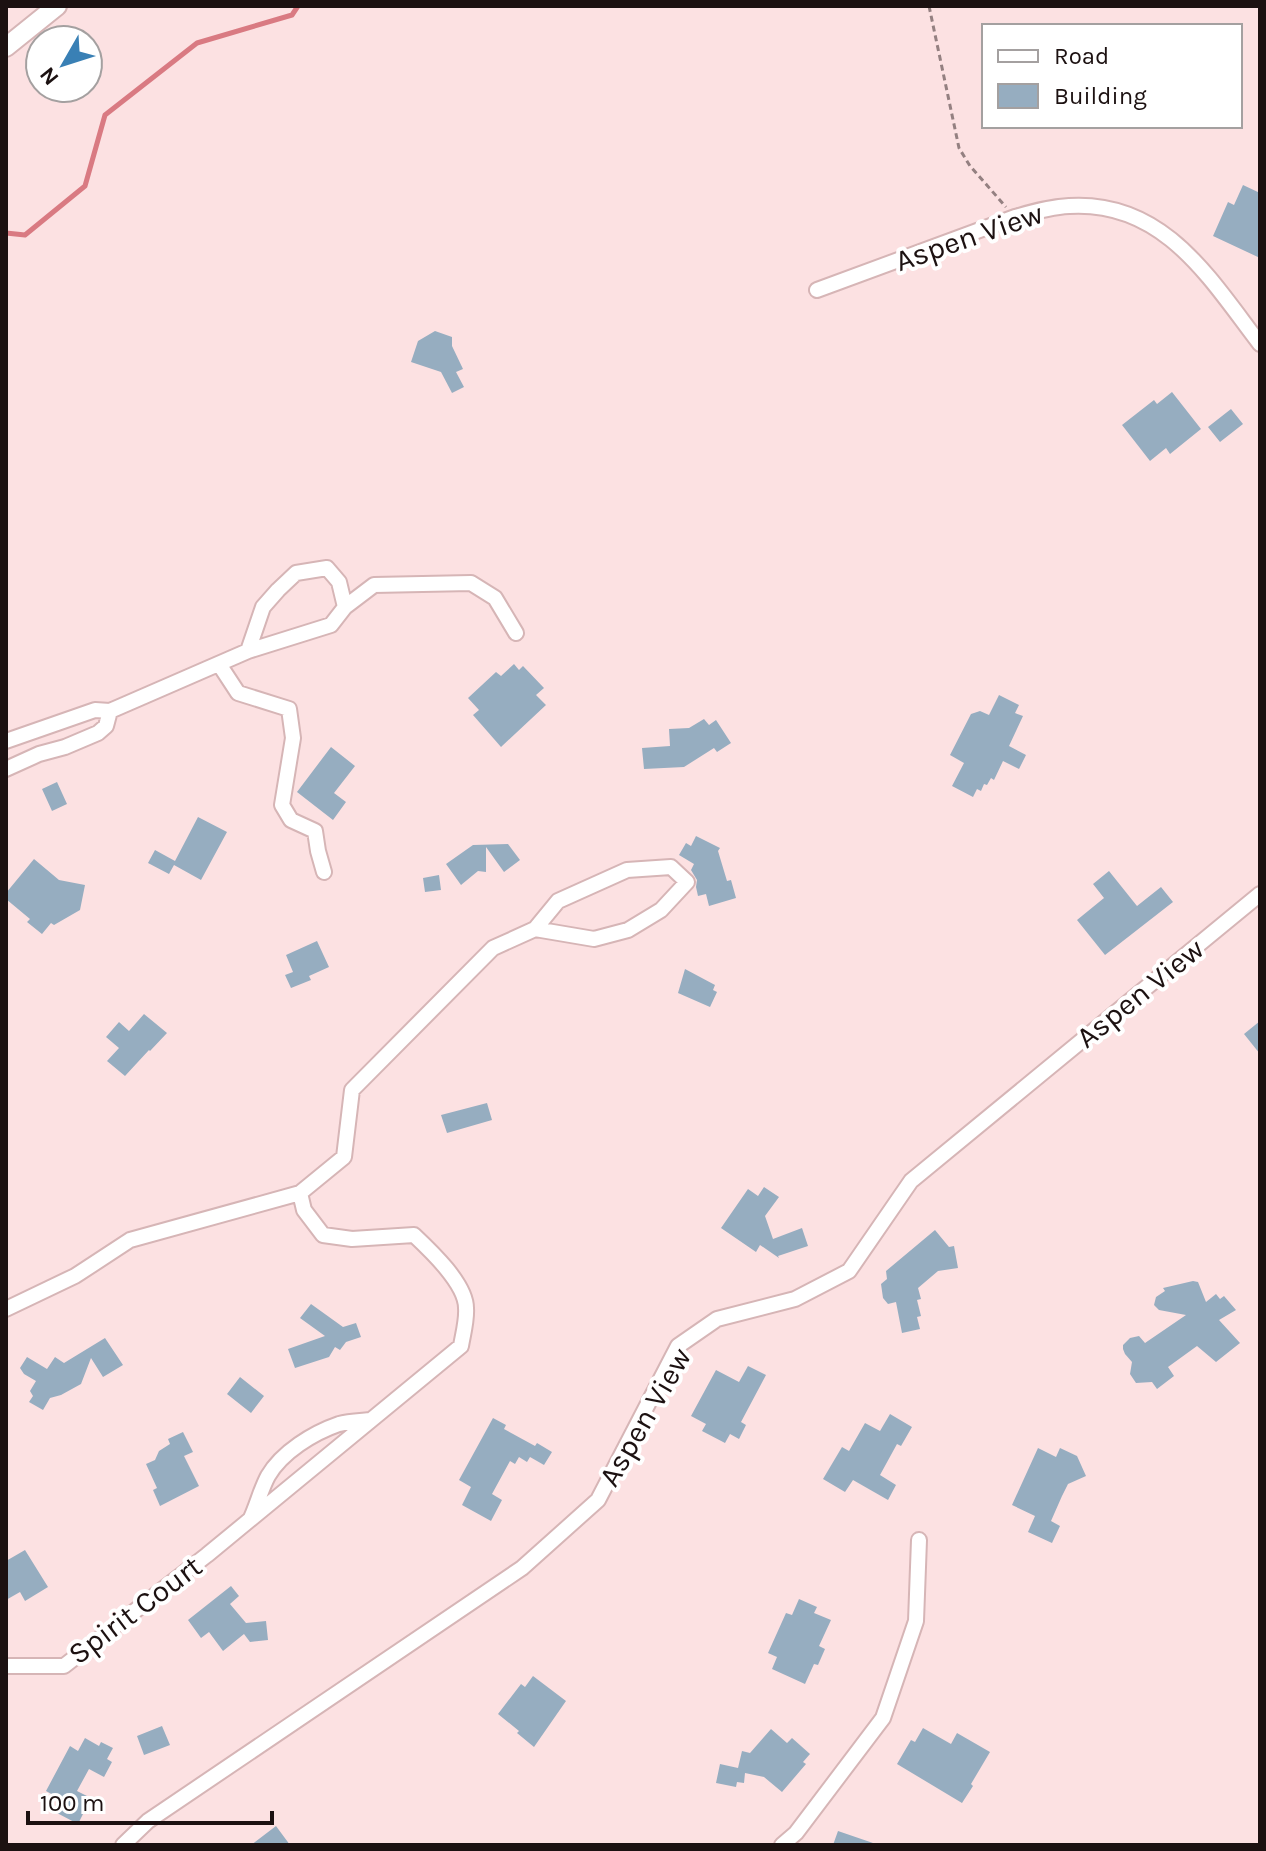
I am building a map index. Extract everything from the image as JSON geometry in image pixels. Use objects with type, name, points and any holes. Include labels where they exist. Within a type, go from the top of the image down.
[{"type":"street","points":[[6,47],[57,6]]},
{"type":"street","name":"Aspen View","points":[[817,290],[1015,217],[1071,205],[1096,207],[1118,211],[1171,237],[1198,264],[1260,344]]},
{"type":"street","points":[[248,651],[263,607],[296,573],[327,568],[339,582],[345,607]]},
{"type":"street","points":[[6,741],[95,710],[110,711],[248,651],[331,625],[345,607],[374,585],[471,583],[495,598],[516,633]]},
{"type":"street","points":[[219,664],[238,693],[289,709],[293,738],[282,805],[291,820],[315,831],[324,872]]},
{"type":"street","points":[[6,769],[98,733],[106,726],[110,711]]},
{"type":"street","points":[[6,1309],[75,1276],[130,1240],[300,1193],[344,1157],[352,1090],[493,948],[535,929],[558,901],[627,870],[671,867],[687,882],[661,910],[628,930],[594,939],[535,929]]},
{"type":"street","name":"Aspen View","points":[[123,1845],[148,1821],[522,1568],[598,1500],[678,1346],[717,1319],[795,1299],[849,1271],[911,1181],[1260,894]]},
{"type":"street","name":"Spirit Court","points":[[6,1666],[64,1666],[461,1346],[467,1306],[459,1287],[443,1263],[414,1235],[352,1239],[323,1235],[304,1210],[300,1193]]},
{"type":"street","name":"Spirit Court","points":[[251,1518],[267,1477],[294,1448],[341,1424],[372,1420]]},
{"type":"street","points":[[782,1845],[796,1833],[883,1718],[916,1621],[919,1540]]},
{"type":"path","points":[[929,6],[959,148],[970,166],[1015,217]]},
{"type":"building","points":[[1243,185],[1260,193],[1260,258],[1213,236],[1228,202],[1234,205]]},
{"type":"building","points":[[435,331],[452,337],[452,346],[463,369],[456,372],[464,387],[452,393],[441,372],[411,362],[418,341]]},
{"type":"building","points":[[1172,392],[1201,429],[1170,454],[1166,448],[1150,461],[1122,425],[1154,400],[1157,404]]},
{"type":"building","points":[[1231,409],[1243,424],[1220,442],[1208,427]]},
{"type":"building","points":[[514,664],[519,670],[523,666],[544,688],[536,695],[546,705],[501,747],[473,715],[479,710],[468,698],[496,672],[501,676]]},
{"type":"building","points":[[999,695],[1019,705],[1015,713],[1023,716],[1009,746],[1026,755],[1019,769],[1003,761],[994,780],[991,778],[981,791],[977,789],[973,797],[952,786],[964,763],[950,755],[971,714],[980,711],[989,715]]},
{"type":"building","points":[[704,719],[709,725],[716,720],[731,743],[717,752],[714,748],[684,767],[644,769],[642,748],[670,746],[669,729],[689,728]]},
{"type":"building","points":[[331,747],[355,766],[334,793],[346,802],[333,820],[297,792]]},
{"type":"building","points":[[57,782],[67,804],[52,811],[42,789]]},
{"type":"building","points":[[198,817],[227,832],[201,880],[174,865],[169,874],[148,863],[155,850],[175,861]]},
{"type":"building","points":[[696,836],[720,848],[718,851],[727,881],[731,880],[736,898],[709,906],[706,894],[698,896],[697,880],[691,870],[694,864],[679,855],[686,843],[691,846]]},
{"type":"building","points":[[508,844],[520,860],[504,872],[486,847],[486,872],[478,871],[461,885],[446,864],[473,845]]},
{"type":"building","points":[[34,859],[59,880],[85,885],[80,910],[54,925],[51,923],[42,934],[6,899],[6,893]]},
{"type":"building","points":[[1109,871],[1137,906],[1161,887],[1173,902],[1105,955],[1077,920],[1104,898],[1093,884]]},
{"type":"building","points":[[439,875],[441,890],[425,892],[423,878]]},
{"type":"building","points":[[317,941],[329,967],[309,976],[311,980],[291,988],[285,975],[293,972],[286,955]]},
{"type":"building","points":[[685,969],[715,985],[713,990],[717,992],[710,1007],[678,993]]},
{"type":"building","points":[[144,1014],[167,1033],[125,1076],[107,1061],[119,1048],[106,1037],[119,1022],[129,1031]]},
{"type":"building","points":[[1260,1021],[1260,1054],[1244,1034]]},
{"type":"building","points":[[487,1103],[492,1120],[447,1133],[441,1115]]},
{"type":"building","points":[[764,1187],[779,1197],[765,1216],[773,1239],[802,1228],[808,1246],[779,1258],[760,1245],[756,1252],[721,1228],[748,1189],[758,1196]]},
{"type":"building","points":[[935,1230],[949,1247],[954,1246],[958,1268],[938,1271],[918,1288],[921,1299],[917,1300],[920,1329],[902,1333],[896,1302],[888,1304],[883,1298],[881,1284],[887,1279],[886,1271]]},
{"type":"building","points":[[1198,1282],[1206,1302],[1216,1294],[1220,1299],[1224,1296],[1236,1310],[1219,1320],[1240,1343],[1216,1362],[1197,1346],[1168,1367],[1174,1376],[1157,1389],[1152,1382],[1136,1383],[1130,1374],[1132,1362],[1125,1354],[1123,1345],[1130,1338],[1139,1336],[1145,1343],[1186,1315],[1159,1310],[1154,1305],[1156,1297],[1165,1291],[1163,1288]]},
{"type":"building","points":[[311,1304],[343,1327],[356,1323],[361,1337],[346,1342],[340,1350],[335,1347],[329,1357],[295,1368],[288,1349],[325,1336],[300,1318]]},
{"type":"building","points":[[105,1338],[123,1365],[103,1377],[91,1358],[81,1384],[50,1398],[43,1410],[29,1402],[33,1396],[30,1391],[36,1381],[20,1368],[27,1357],[47,1369],[55,1357],[64,1363]]},
{"type":"building","points":[[748,1366],[766,1375],[741,1422],[746,1425],[739,1439],[730,1434],[725,1443],[702,1431],[706,1424],[691,1416],[716,1370],[739,1382]]},
{"type":"building","points":[[240,1377],[264,1396],[251,1413],[227,1394]]},
{"type":"building","points":[[890,1414],[912,1427],[901,1446],[897,1444],[880,1475],[896,1485],[888,1500],[853,1480],[845,1492],[823,1479],[842,1447],[849,1451],[865,1423],[880,1431]]},
{"type":"building","points":[[493,1418],[506,1425],[504,1429],[552,1452],[544,1465],[530,1457],[527,1462],[519,1457],[515,1464],[510,1461],[492,1494],[502,1500],[491,1521],[462,1505],[471,1487],[459,1480]]},
{"type":"building","points":[[183,1432],[193,1452],[184,1456],[199,1486],[160,1506],[153,1490],[157,1488],[146,1464],[155,1460],[159,1451],[170,1444],[168,1439]]},
{"type":"building","points":[[1038,1448],[1056,1457],[1060,1448],[1077,1456],[1086,1476],[1068,1484],[1051,1521],[1060,1526],[1052,1543],[1028,1532],[1035,1516],[1012,1505]]},
{"type":"building","points":[[25,1550],[48,1587],[25,1601],[20,1592],[6,1600],[6,1561]]},
{"type":"building","points":[[231,1586],[239,1596],[230,1604],[246,1623],[266,1621],[268,1640],[250,1642],[244,1634],[223,1651],[209,1632],[201,1638],[188,1620]]},
{"type":"building","points":[[799,1599],[817,1607],[814,1613],[831,1620],[819,1646],[825,1649],[805,1684],[772,1669],[777,1657],[768,1653],[786,1613],[792,1615]]},
{"type":"building","points":[[533,1676],[566,1701],[534,1747],[498,1714],[521,1684],[525,1687]]},
{"type":"building","points":[[162,1726],[170,1745],[144,1755],[137,1736]]},
{"type":"building","points":[[923,1728],[951,1744],[957,1733],[990,1752],[962,1803],[897,1764],[911,1740],[915,1742]]},
{"type":"building","points":[[771,1729],[787,1743],[792,1738],[810,1754],[803,1762],[806,1764],[782,1792],[764,1777],[745,1773],[744,1783],[737,1782],[736,1787],[716,1783],[720,1764],[738,1768],[742,1751],[750,1753]]},
{"type":"building","points":[[85,1738],[99,1746],[101,1742],[113,1748],[107,1759],[112,1762],[104,1777],[89,1769],[77,1791],[91,1798],[78,1824],[57,1813],[64,1801],[46,1791],[70,1746],[78,1751]]},
{"type":"building","points":[[276,1826],[290,1845],[251,1845]]},
{"type":"building","points":[[838,1831],[873,1843],[873,1845],[833,1845]]},
{"type":"waterway","points":[[6,233],[25,235],[85,186],[105,115],[197,43],[292,15],[298,6]]}]
